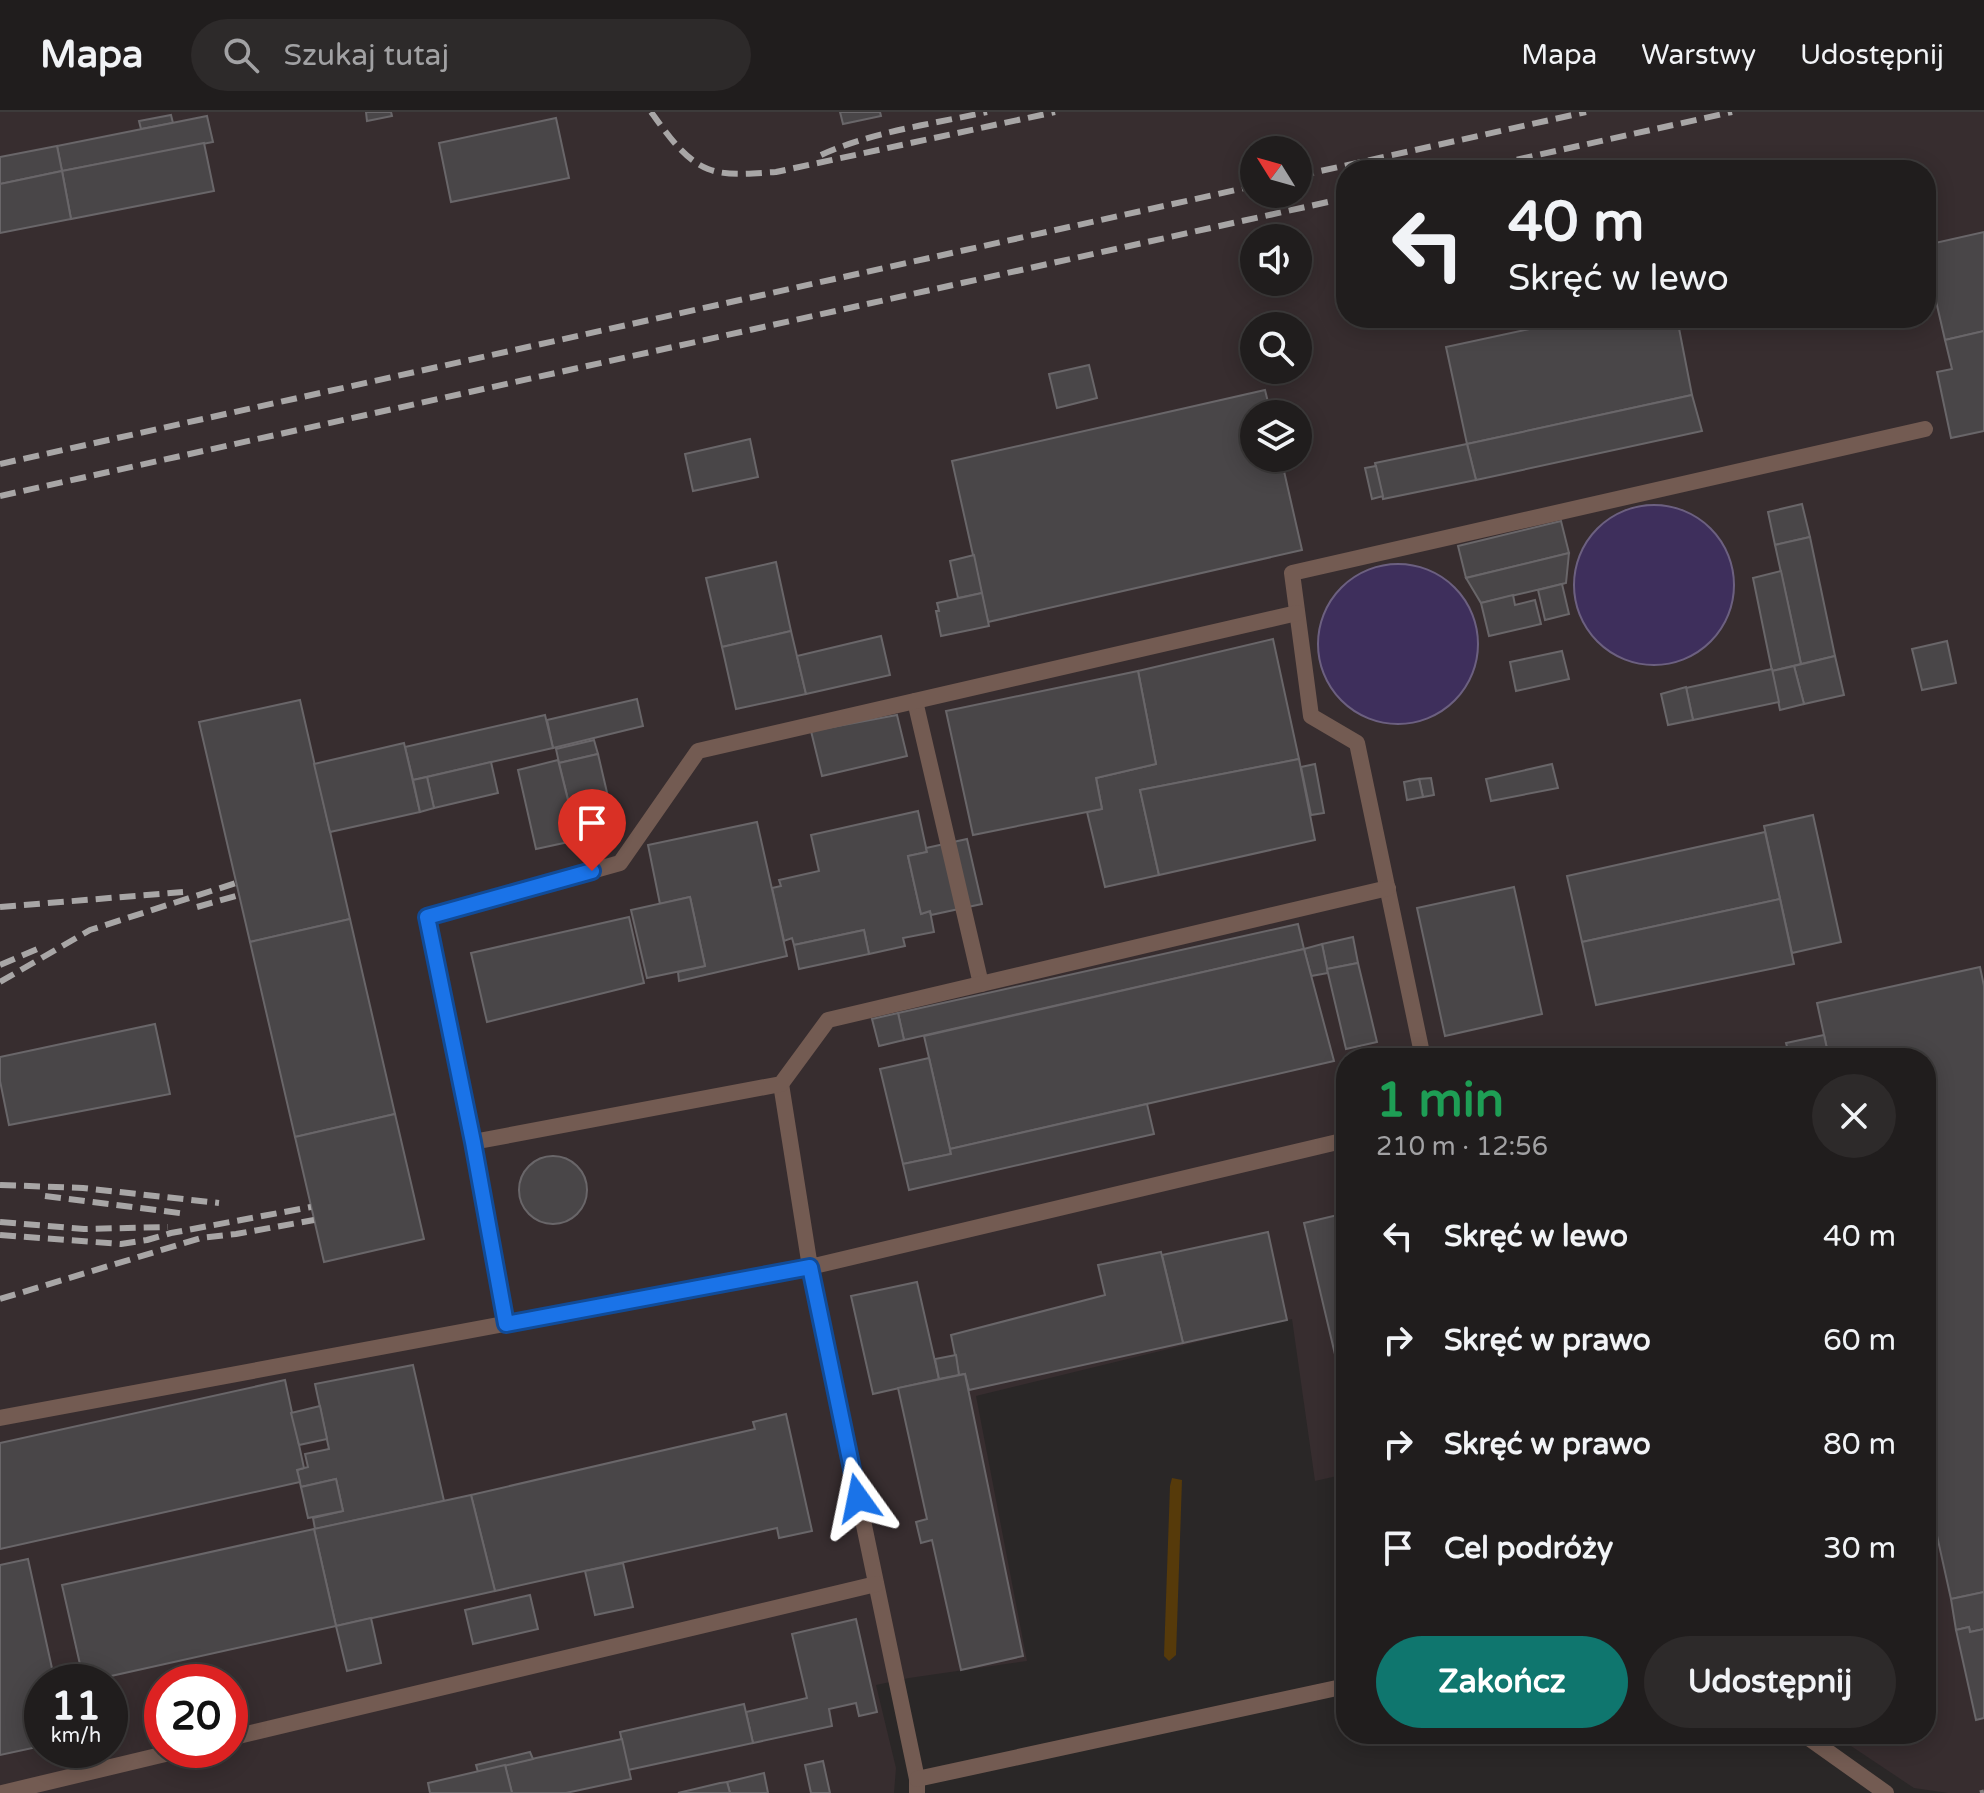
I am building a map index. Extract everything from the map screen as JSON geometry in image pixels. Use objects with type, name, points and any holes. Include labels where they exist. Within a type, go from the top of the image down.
[{"type":"lane","points":[[1421,1048],[1357,743],[1311,716],[1292,573],[1925,429]]},
{"type":"lane","points":[[506,1324],[427,917],[620,863],[698,751],[1297,613]]},
{"type":"lane","points":[[915,701],[981,984]]},
{"type":"lane","points":[[473,1142],[781,1084],[828,1020],[1388,888]]},
{"type":"lane","points":[[781,1084],[810,1267],[917,1786],[1336,1688]]},
{"type":"lane","points":[[0,1418],[810,1267],[1336,1142]]},
{"type":"lane","points":[[248,1734],[876,1584]]},
{"type":"lane","points":[[1817,1744],[1886,1793]]},
{"type":"lane","points":[[2,1793],[144,1759]]},
{"type":"shaded area","points":[[0,112],[1984,112],[1984,1793],[1948,1793],[1914,1788],[1848,1744],[1936,1744],[1936,1048],[1336,1048],[1336,1476],[1315,1481],[1292,1319],[976,1396],[1027,1661],[876,1685],[896,1768],[894,1793],[0,1793]]},
{"type":"shaded area","points":[[1654,505],[1685,511],[1711,528],[1728,554],[1734,585],[1728,616],[1711,642],[1685,659],[1654,665],[1623,659],[1597,642],[1580,616],[1574,585],[1580,554],[1597,528],[1623,511]]},
{"type":"shaded area","points":[[1398,564],[1429,570],[1455,587],[1472,613],[1478,644],[1472,675],[1455,701],[1429,718],[1398,724],[1367,718],[1341,701],[1324,675],[1318,644],[1324,613],[1341,587],[1367,570]]},
{"type":"shaded area","points":[[1172,1478],[1182,1480],[1176,1655],[1169,1661],[1164,1656]]},
{"type":"building","points":[[366,112],[391,112],[392,116],[367,121]]},
{"type":"building","points":[[840,112],[880,112],[881,116],[843,124]]},
{"type":"building","points":[[171,115],[173,123],[141,129],[139,121]]},
{"type":"building","points":[[207,116],[213,142],[62,171],[57,146]]},
{"type":"building","points":[[556,118],[569,178],[451,202],[439,143]]},
{"type":"building","points":[[204,143],[214,191],[71,219],[62,171]]},
{"type":"building","points":[[57,146],[62,171],[0,184],[0,157]]},
{"type":"building","points":[[62,171],[71,219],[0,233],[0,184]]},
{"type":"building","points":[[1984,232],[1984,331],[1945,340],[1936,301],[1936,243]]},
{"type":"building","points":[[1534,328],[1679,328],[1692,395],[1467,444],[1446,347]]},
{"type":"building","points":[[1984,331],[1984,431],[1951,438],[1937,372],[1952,369],[1945,340]]},
{"type":"building","points":[[1089,365],[1097,398],[1057,408],[1049,374]]},
{"type":"building","points":[[1265,390],[1268,400],[1240,400],[1240,472],[1284,472],[1302,550],[988,622],[952,461]]},
{"type":"building","points":[[1692,395],[1702,431],[1476,480],[1467,444]]},
{"type":"building","points":[[750,439],[758,477],[693,491],[685,454]]},
{"type":"building","points":[[1467,444],[1476,480],[1383,499],[1375,463]]},
{"type":"building","points":[[1376,466],[1383,496],[1372,499],[1365,468]]},
{"type":"building","points":[[1802,504],[1810,537],[1775,545],[1768,512]]},
{"type":"building","points":[[1561,521],[1569,553],[1466,578],[1458,546]]},
{"type":"building","points":[[1810,537],[1835,656],[1801,664],[1775,545]]},
{"type":"building","points":[[1569,553],[1566,583],[1562,584],[1481,603],[1466,578]]},
{"type":"building","points":[[974,555],[982,593],[958,598],[950,561]]},
{"type":"building","points":[[776,562],[791,631],[722,647],[706,578]]},
{"type":"building","points":[[1781,571],[1801,664],[1772,671],[1753,578]]},
{"type":"building","points":[[1562,584],[1569,614],[1545,620],[1538,590]]},
{"type":"building","points":[[982,593],[989,626],[941,636],[937,603]]},
{"type":"building","points":[[1513,595],[1515,605],[1535,600],[1541,624],[1489,636],[1481,603]]},
{"type":"building","points":[[791,631],[806,694],[736,709],[722,647]]},
{"type":"building","points":[[881,636],[890,675],[806,694],[797,656]]},
{"type":"building","points":[[1273,639],[1299,759],[1140,790],[1159,875],[1105,887],[1087,812],[1102,809],[1096,778],[1156,764],[1138,671]]},
{"type":"building","points":[[1947,641],[1956,683],[1922,690],[1912,649]]},
{"type":"building","points":[[1562,651],[1569,679],[1516,691],[1510,662]]},
{"type":"building","points":[[1835,656],[1844,695],[1804,704],[1794,666]]},
{"type":"building","points":[[1794,666],[1804,704],[1780,710],[1772,671]]},
{"type":"building","points":[[1772,669],[1779,702],[1693,720],[1686,688]]},
{"type":"building","points":[[1138,671],[1156,764],[1096,778],[1102,809],[973,835],[946,711]]},
{"type":"building","points":[[1686,687],[1693,720],[1668,725],[1661,694]]},
{"type":"building","points":[[637,699],[643,726],[553,748],[547,720]]},
{"type":"building","points":[[300,700],[350,919],[250,942],[199,722]]},
{"type":"building","points":[[545,715],[553,748],[413,780],[405,747]]},
{"type":"building","points":[[897,715],[907,756],[822,776],[811,731]]},
{"type":"building","points":[[594,740],[598,754],[559,763],[556,749]]},
{"type":"building","points":[[404,743],[420,812],[330,832],[314,764]]},
{"type":"building","points":[[598,754],[616,831],[578,840],[559,763]]},
{"type":"building","points":[[1299,759],[1315,840],[1159,875],[1140,790]]},
{"type":"building","points":[[558,760],[578,840],[536,849],[518,770]]},
{"type":"building","points":[[491,762],[498,793],[434,808],[427,777]]},
{"type":"building","points":[[1315,764],[1324,813],[1311,815],[1301,767]]},
{"type":"building","points":[[1552,764],[1558,788],[1491,801],[1486,779]]},
{"type":"building","points":[[427,777],[434,808],[420,812],[413,780]]},
{"type":"building","points":[[1431,778],[1434,795],[1423,797],[1419,779]]},
{"type":"building","points":[[1419,779],[1423,797],[1407,800],[1404,782]]},
{"type":"building","points":[[918,811],[927,852],[908,856],[921,914],[930,911],[934,932],[903,938],[905,946],[869,954],[864,930],[794,945],[792,938],[784,941],[772,888],[781,886],[779,880],[819,871],[811,835]]},
{"type":"building","points":[[1813,815],[1841,942],[1792,953],[1764,826]]},
{"type":"building","points":[[757,822],[787,956],[679,981],[678,972],[705,966],[690,897],[660,904],[648,845]]},
{"type":"building","points":[[1765,832],[1780,899],[1582,942],[1567,876]]},
{"type":"building","points":[[967,839],[982,904],[931,915],[930,911],[921,914],[908,856],[927,852],[926,848]]},
{"type":"building","points":[[1514,887],[1542,1014],[1445,1036],[1417,908]]},
{"type":"building","points":[[690,897],[705,966],[647,978],[631,910]]},
{"type":"building","points":[[1780,899],[1794,964],[1596,1005],[1582,942]]},
{"type":"building","points":[[629,917],[644,983],[487,1022],[471,953]]},
{"type":"building","points":[[350,919],[395,1114],[295,1137],[250,942]]},
{"type":"building","points":[[1298,924],[1304,949],[904,1040],[898,1013]]},
{"type":"building","points":[[864,930],[869,954],[799,969],[794,945]]},
{"type":"building","points":[[1353,937],[1358,963],[1327,969],[1322,944]]},
{"type":"building","points":[[1322,944],[1328,973],[1311,976],[1304,949]]},
{"type":"building","points":[[1304,949],[1334,1061],[950,1149],[924,1036]]},
{"type":"building","points":[[1358,963],[1377,1042],[1346,1048],[1327,969]]},
{"type":"building","points":[[1980,967],[1984,986],[1984,1592],[1951,1599],[1936,1531],[1936,1048],[1827,1048],[1817,1003]]},
{"type":"building","points":[[898,1013],[904,1040],[879,1046],[872,1019]]},
{"type":"building","points":[[155,1024],[170,1094],[9,1125],[0,1081],[0,1057]]},
{"type":"building","points":[[1824,1035],[1827,1048],[1787,1048],[1786,1043]]},
{"type":"building","points":[[929,1058],[951,1154],[903,1164],[880,1069]]},
{"type":"building","points":[[1147,1104],[1154,1134],[909,1190],[903,1164],[951,1154],[950,1149]]},
{"type":"building","points":[[395,1114],[424,1239],[324,1262],[295,1137]]},
{"type":"building","points":[[553,1156],[577,1166],[587,1190],[577,1214],[553,1224],[529,1214],[519,1190],[529,1166]]},
{"type":"building","points":[[1336,1215],[1336,1359],[1304,1223]]},
{"type":"building","points":[[1268,1232],[1287,1320],[1183,1343],[1162,1255]]},
{"type":"building","points":[[1161,1252],[1183,1343],[969,1390],[965,1374],[959,1375],[951,1335],[1105,1295],[1098,1265]]},
{"type":"building","points":[[917,1282],[939,1379],[873,1394],[851,1296]]},
{"type":"building","points":[[956,1355],[959,1375],[939,1379],[935,1359]]},
{"type":"building","points":[[413,1365],[444,1501],[315,1529],[313,1518],[343,1511],[336,1479],[301,1487],[297,1470],[308,1467],[305,1454],[329,1449],[315,1384]]},
{"type":"building","points":[[965,1374],[1023,1656],[961,1670],[932,1540],[921,1543],[916,1522],[927,1519],[898,1388]]},
{"type":"building","points":[[285,1380],[304,1468],[297,1470],[300,1482],[0,1549],[0,1443]]},
{"type":"building","points":[[320,1406],[327,1439],[299,1445],[291,1413]]},
{"type":"building","points":[[786,1414],[812,1531],[779,1538],[777,1528],[495,1591],[471,1495],[755,1429],[753,1422]]},
{"type":"building","points":[[336,1479],[343,1511],[308,1518],[301,1487]]},
{"type":"building","points":[[471,1495],[495,1591],[336,1626],[314,1529]]},
{"type":"building","points":[[314,1529],[336,1626],[165,1664],[144,1664],[144,1669],[128,1672],[128,1664],[80,1664],[62,1585]]},
{"type":"building","points":[[28,1559],[51,1664],[24,1664],[24,1750],[0,1755],[0,1565]]},
{"type":"building","points":[[623,1563],[633,1607],[595,1615],[585,1571]]},
{"type":"building","points":[[1984,1592],[1984,1629],[1970,1632],[1969,1627],[1956,1630],[1951,1599]]},
{"type":"building","points":[[530,1595],[538,1629],[473,1644],[465,1610]]},
{"type":"building","points":[[371,1618],[381,1663],[347,1671],[336,1626]]},
{"type":"building","points":[[856,1619],[877,1712],[859,1716],[856,1703],[829,1709],[832,1726],[753,1743],[746,1712],[807,1698],[792,1634]]},
{"type":"building","points":[[1969,1627],[1970,1632],[1984,1629],[1984,1718],[1976,1720],[1956,1630]]},
{"type":"building","points":[[744,1704],[753,1743],[628,1770],[620,1732]]},
{"type":"building","points":[[622,1739],[631,1779],[566,1793],[512,1793],[505,1765]]},
{"type":"building","points":[[530,1752],[533,1759],[478,1772],[476,1765]]},
{"type":"building","points":[[823,1761],[830,1793],[811,1793],[805,1765]]},
{"type":"building","points":[[505,1765],[512,1793],[430,1793],[428,1783]]},
{"type":"building","points":[[764,1773],[768,1793],[730,1793],[727,1782]]},
{"type":"building","points":[[727,1782],[730,1793],[678,1793],[720,1783]]},
{"type":"railway","points":[[651,112],[691,159],[708,169],[742,174],[776,172],[1055,112]]},
{"type":"railway","points":[[821,155],[881,134],[987,112]]},
{"type":"railway","points":[[1370,160],[1586,112]]},
{"type":"railway","points":[[1515,160],[1732,112]]},
{"type":"railway","points":[[1312,173],[1336,168]]},
{"type":"railway","points":[[0,464],[1240,189]]},
{"type":"railway","points":[[0,496],[1336,200]]},
{"type":"railway","points":[[0,982],[90,930],[236,883]]},
{"type":"railway","points":[[0,907],[183,892]]},
{"type":"railway","points":[[197,907],[239,895]]},
{"type":"railway","points":[[0,965],[40,948]]},
{"type":"railway","points":[[0,1185],[83,1188],[219,1203]]},
{"type":"railway","points":[[45,1196],[187,1214]]},
{"type":"railway","points":[[0,1235],[121,1244],[311,1207]]},
{"type":"railway","points":[[0,1299],[201,1238],[314,1220]]},
{"type":"railway","points":[[0,1222],[84,1229],[168,1227]]},
{"type":"route","points":[[592,871],[427,917],[506,1324],[810,1267],[858,1498]]}]
